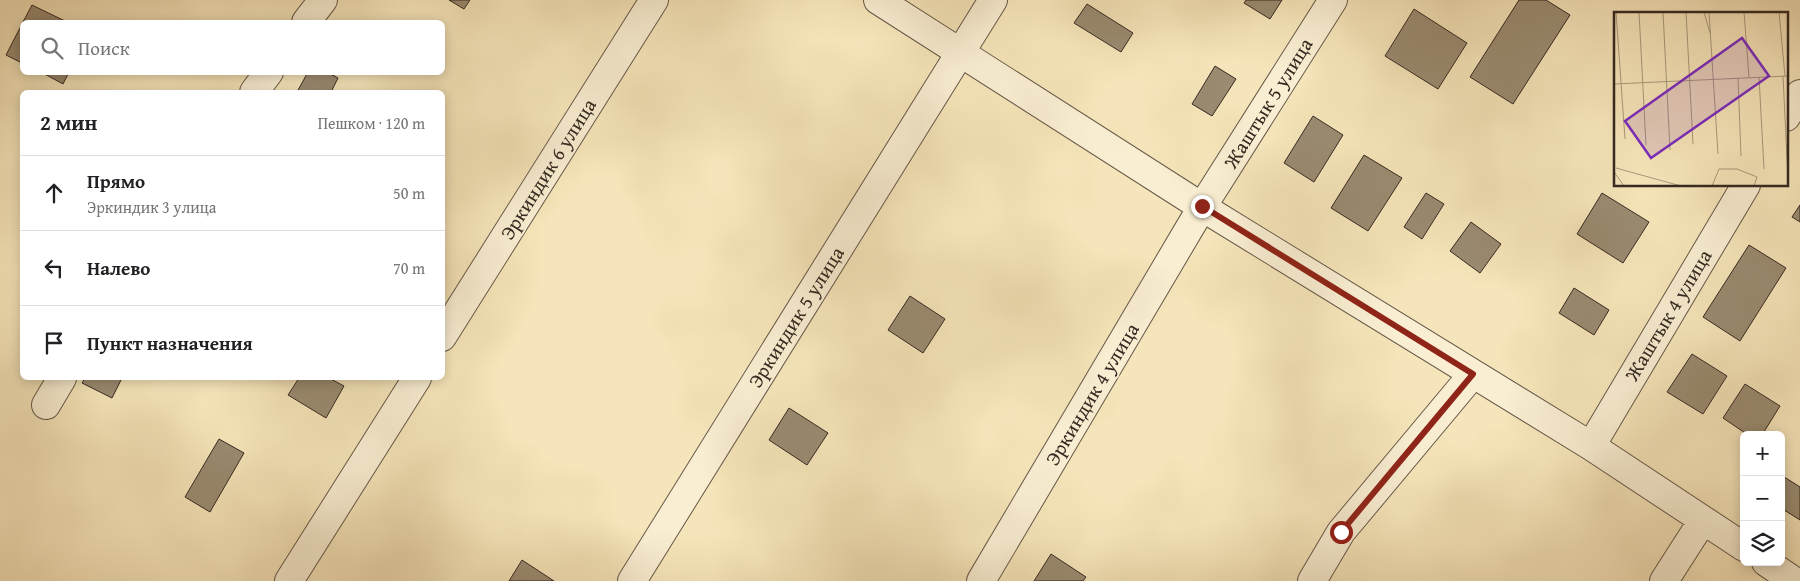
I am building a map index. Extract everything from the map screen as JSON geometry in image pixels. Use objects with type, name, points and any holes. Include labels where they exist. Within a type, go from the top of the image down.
[{"type":"street","points":[[308,20],[323,0]]},
{"type":"street","name":"Эркиндик 6 улица","points":[[445,332],[654,0]]},
{"type":"street","points":[[878,0],[1202,206],[1591,446],[1740,544]]},
{"type":"street","name":"Эркиндик 5 улица","points":[[632,581],[993,0]]},
{"type":"street","name":"Жаштык 5 улица","points":[[1202,206],[1333,0]]},
{"type":"street","points":[[256,90],[267,75]]},
{"type":"street","points":[[1788,114],[1800,94]]},
{"type":"street","name":"Жаштык 4 улица","points":[[1591,446],[1745,186]]},
{"type":"street","name":"Эркиндик 4 улица","points":[[981,581],[1202,206]]},
{"type":"street","points":[[1312,581],[1341,532],[1473,374]]},
{"type":"street","points":[[46,406],[61,380]]},
{"type":"street","points":[[289,581],[416,380]]},
{"type":"street","points":[[1664,581],[1702,520]]},
{"type":"street","points":[[1772,566],[1794,581]]},
{"type":"building","points":[[449,0],[470,0],[464,9]]},
{"type":"building","points":[[1246,0],[1282,0],[1270,19],[1244,3]]},
{"type":"building","points":[[1519,0],[1546,0],[1570,15],[1513,104],[1470,77]]},
{"type":"building","points":[[1087,4],[1133,33],[1121,52],[1074,23]]},
{"type":"building","points":[[32,5],[63,20],[24,20]]},
{"type":"building","points":[[1414,9],[1467,43],[1438,89],[1385,56]]},
{"type":"building","points":[[20,28],[20,62],[6,55]]},
{"type":"building","points":[[1215,66],[1236,79],[1212,116],[1192,104]]},
{"type":"building","points":[[46,75],[68,75],[63,84]]},
{"type":"building","points":[[306,75],[332,75],[338,78],[332,90],[298,90]]},
{"type":"building","points":[[1313,116],[1343,135],[1314,182],[1284,163]]},
{"type":"building","points":[[1364,155],[1402,178],[1368,231],[1331,208]]},
{"type":"building","points":[[1426,193],[1444,204],[1422,239],[1404,227]]},
{"type":"building","points":[[1602,193],[1649,222],[1623,263],[1577,234]]},
{"type":"building","points":[[1800,205],[1800,222],[1792,217]]},
{"type":"building","points":[[1471,222],[1501,244],[1480,273],[1450,251]]},
{"type":"building","points":[[1749,245],[1786,268],[1740,341],[1703,317]]},
{"type":"building","points":[[1574,288],[1609,310],[1594,335],[1559,313]]},
{"type":"building","points":[[910,296],[945,319],[923,353],[888,330]]},
{"type":"building","points":[[1692,354],[1727,376],[1703,414],[1667,392]]},
{"type":"building","points":[[84,380],[121,380],[112,398],[82,383]]},
{"type":"building","points":[[298,380],[333,380],[344,386],[326,418],[288,395]]},
{"type":"building","points":[[1745,384],[1780,406],[1764,431],[1742,431],[1723,418]]},
{"type":"building","points":[[789,408],[828,433],[807,465],[769,440]]},
{"type":"building","points":[[219,439],[244,453],[210,512],[185,497]]},
{"type":"building","points":[[1785,478],[1800,487],[1800,520],[1785,511]]},
{"type":"building","points":[[1051,554],[1086,577],[1083,581],[1034,581]]},
{"type":"building","points":[[522,560],[554,581],[509,581]]},
{"type":"route","points":[[1202,206],[1473,374],[1341,532]]}]
